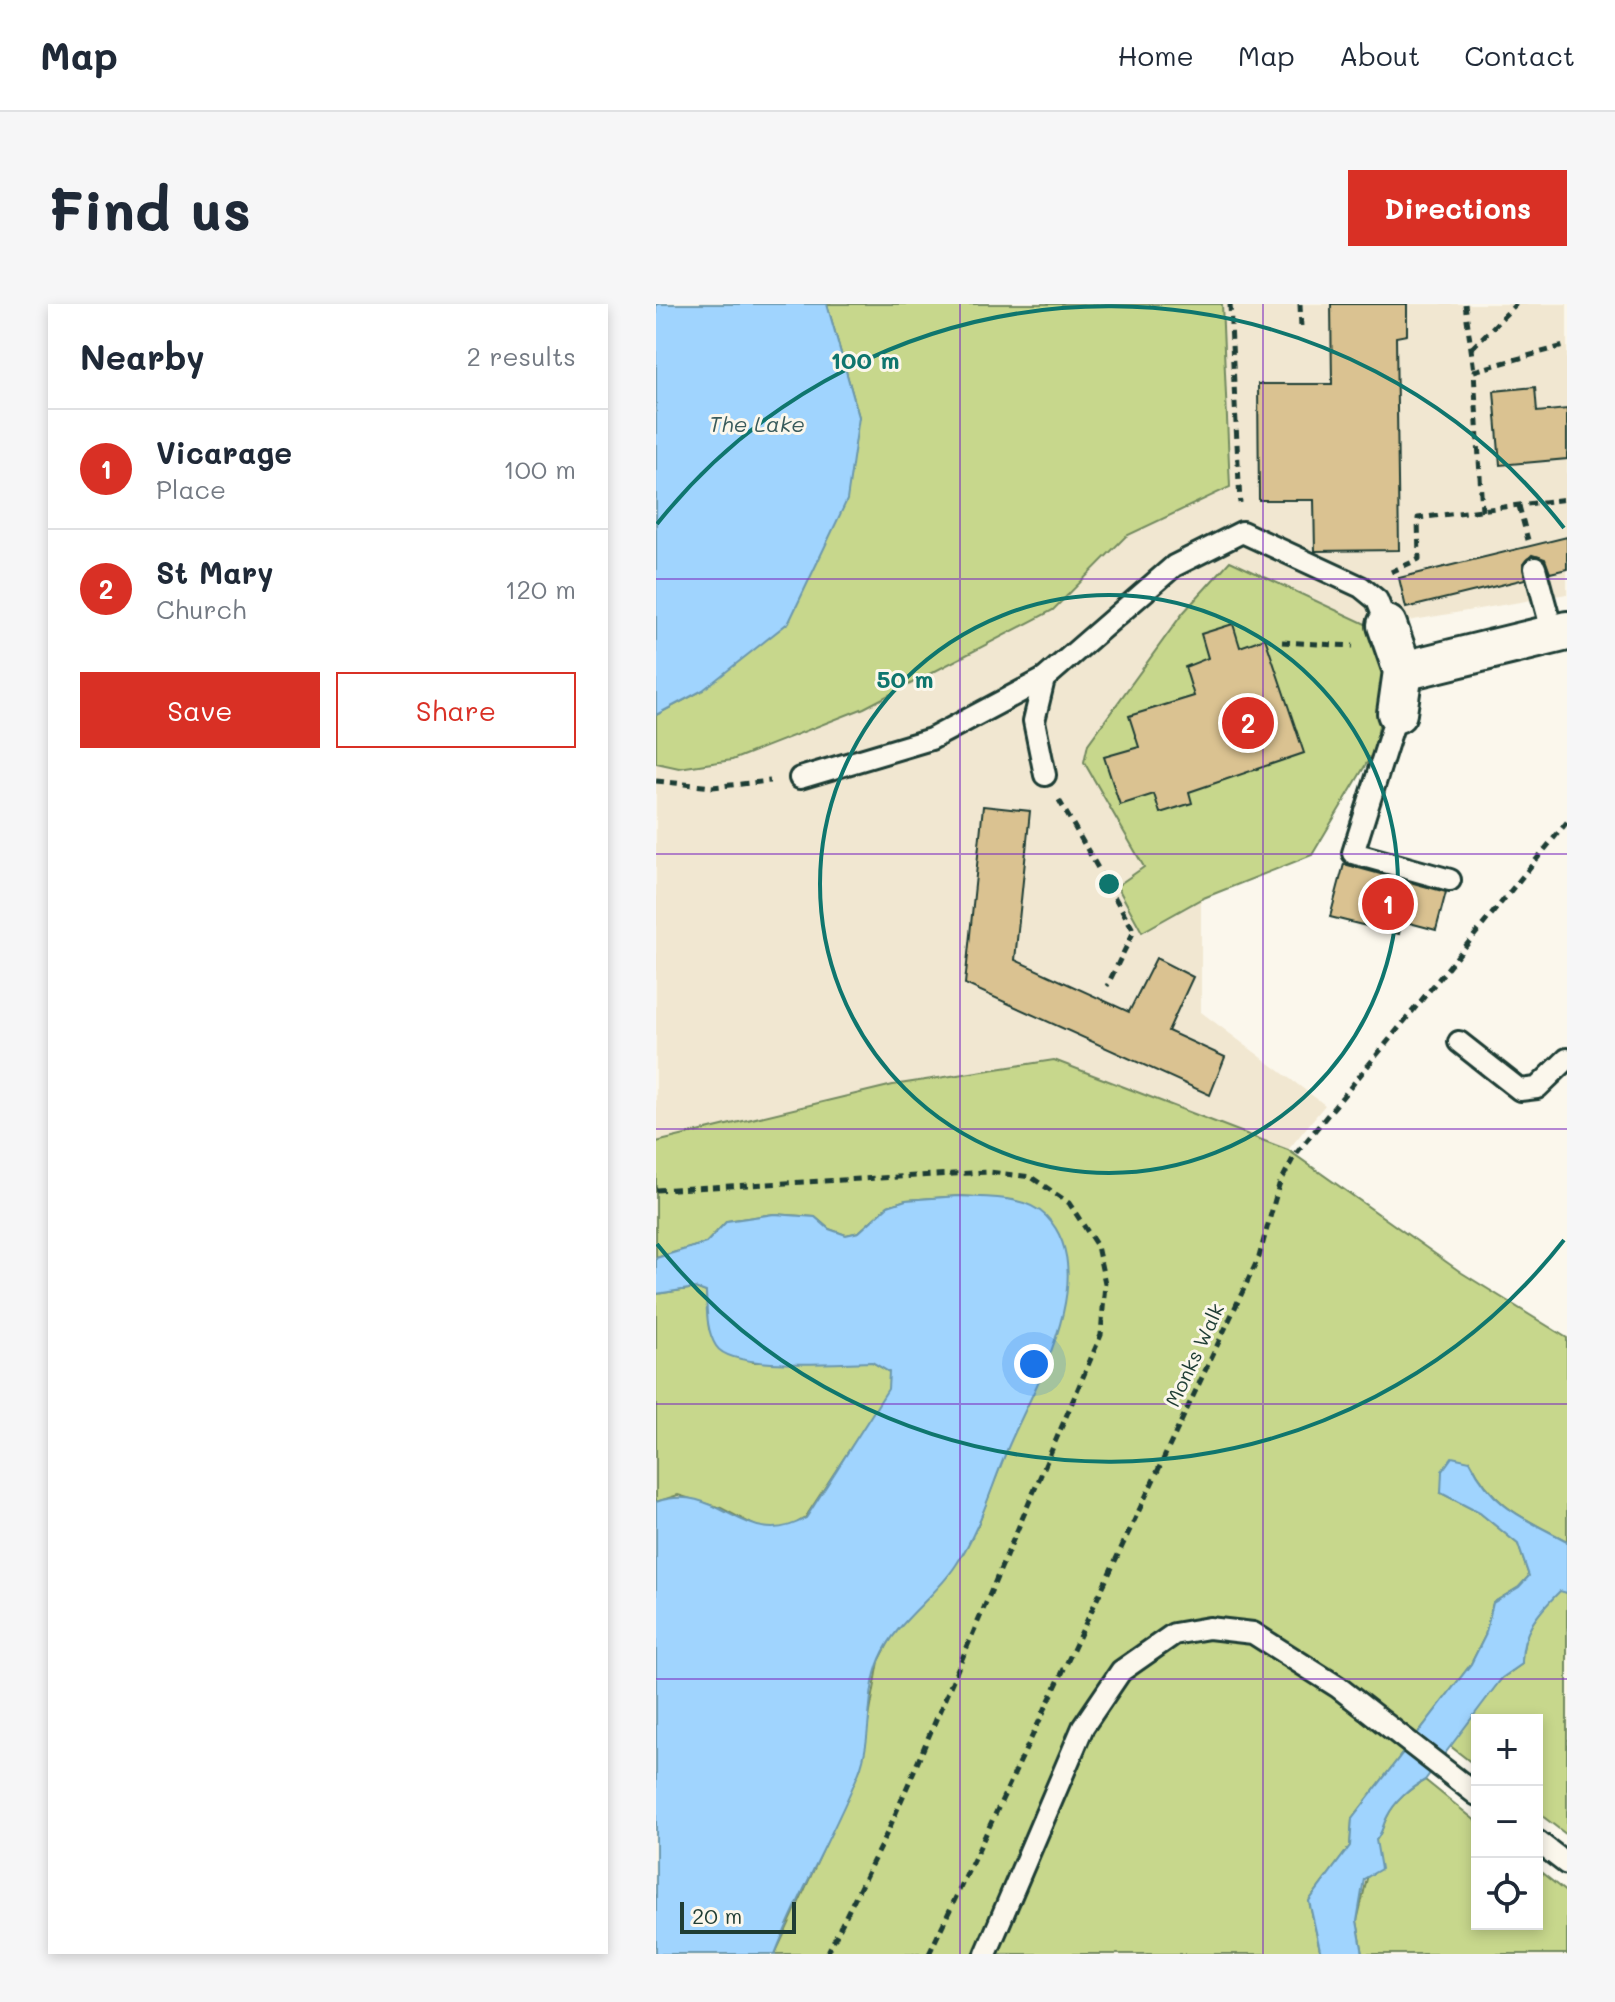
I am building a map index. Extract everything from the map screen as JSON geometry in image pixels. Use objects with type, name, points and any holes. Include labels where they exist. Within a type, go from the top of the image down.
[{"type":"street","points":[[1397,713],[1395,648],[1560,633]]},
{"type":"lane","points":[[800,778],[931,739],[1044,679],[1174,566],[1242,532],[1361,587],[1377,600],[1395,648]]},
{"type":"lane","points":[[1535,568],[1560,633]]},
{"type":"lane","points":[[1044,679],[1034,721],[1045,775]]},
{"type":"lane","points":[[1397,713],[1353,853],[1450,880]]},
{"type":"lane","points":[[1459,1042],[1520,1090],[1537,1088],[1567,1059]]},
{"type":"lane","points":[[986,1954],[1083,1727],[1121,1671],[1174,1634],[1209,1628],[1253,1633],[1338,1687],[1471,1791]]},
{"type":"lane","points":[[1543,1846],[1567,1864]]},
{"type":"path","points":[[1230,304],[1242,532]]},
{"type":"path","points":[[1300,304],[1301,328]]},
{"type":"path","points":[[1465,304],[1474,371],[1482,511]]},
{"type":"path","points":[[1471,349],[1516,304]]},
{"type":"path","points":[[1474,371],[1567,345]]},
{"type":"path","points":[[1361,587],[1419,559],[1418,518],[1567,499]]},
{"type":"path","points":[[1282,642],[1395,648]]},
{"type":"path","points":[[1045,775],[1134,931],[1107,986]]},
{"type":"path","points":[[656,781],[712,787],[800,778]]},
{"type":"path","name":"Monks Walk","points":[[929,1954],[1259,1257],[1279,1185],[1295,1155],[1567,822]]},
{"type":"path","points":[[656,1190],[989,1172],[1031,1177],[1069,1203],[1097,1246],[1105,1283],[1101,1335],[889,1829],[827,1954]]},
{"type":"shaded area","points":[[656,304],[1567,304],[1567,594],[1372,627],[1085,762],[1144,867],[1142,931],[1201,899],[1201,1012],[1325,1105],[1288,1150],[1053,1060],[893,1085],[656,1142]]},
{"type":"green space","points":[[827,304],[1222,304],[1230,487],[1126,536],[1053,610],[864,708],[732,760],[679,768],[656,763],[656,715],[703,690],[859,417]]},
{"type":"green space","points":[[1230,561],[1372,627],[1386,683],[1375,749],[1312,855],[1201,899],[1142,932],[1117,886],[1144,867],[1084,762],[1088,744],[1183,613]]},
{"type":"green space","points":[[1054,1060],[1288,1150],[1462,1273],[1567,1338],[1567,1541],[1511,1510],[1489,1490],[1470,1461],[1441,1493],[1480,1513],[1518,1544],[1529,1576],[1519,1587],[1493,1603],[1485,1636],[1471,1664],[1352,1819],[1350,1846],[1309,1901],[1321,1954],[775,1954],[860,1769],[879,1661],[892,1636],[977,1527],[1009,1443],[1013,1200],[959,1196],[906,1200],[888,1206],[859,1232],[846,1235],[829,1229],[815,1217],[774,1214],[727,1221],[706,1243],[656,1258],[656,1142],[893,1085]]},
{"type":"green space","points":[[696,1288],[706,1292],[709,1329],[753,1362],[872,1362],[889,1372],[889,1389],[805,1518],[779,1531],[763,1530],[721,1508],[678,1495],[656,1502],[656,1294]]},
{"type":"green space","points":[[1560,1590],[1567,1593],[1567,1835],[1543,1817],[1543,1714],[1474,1714],[1502,1678],[1522,1664],[1524,1642],[1532,1623]]},
{"type":"green space","points":[[1471,1717],[1471,1762],[1449,1745]]},
{"type":"green space","points":[[1425,1780],[1471,1817],[1471,1930],[1543,1930],[1543,1874],[1567,1893],[1567,1954],[1363,1954],[1357,1921],[1376,1840],[1394,1806],[1408,1791]]},
{"type":"water","name":"The Lake","points":[[656,304],[827,304],[859,417],[847,500],[789,622],[703,690],[656,715]]},
{"type":"water","points":[[959,1196],[1027,1204],[1046,1216],[1062,1240],[1068,1268],[1066,1298],[1047,1361],[965,1551],[947,1577],[896,1633],[880,1659],[872,1686],[866,1744],[859,1772],[775,1954],[656,1954],[656,1502],[679,1498],[698,1500],[766,1528],[784,1527],[806,1518],[888,1389],[889,1372],[872,1362],[788,1364],[726,1354],[716,1346],[710,1333],[706,1292],[695,1288],[656,1294],[656,1258],[706,1243],[727,1221],[774,1214],[815,1217],[829,1229],[846,1235],[859,1232],[888,1206],[906,1200]]},
{"type":"water","points":[[1452,1457],[1470,1461],[1499,1501],[1567,1541],[1567,1593],[1560,1591],[1532,1624],[1524,1642],[1522,1664],[1502,1678],[1475,1714],[1471,1714],[1471,1719],[1425,1780],[1403,1796],[1390,1811],[1376,1840],[1381,1869],[1364,1879],[1357,1921],[1363,1954],[1321,1954],[1309,1901],[1350,1846],[1352,1819],[1471,1664],[1485,1636],[1493,1603],[1519,1587],[1529,1576],[1518,1544],[1480,1513],[1441,1493],[1442,1471]]},
{"type":"building","points":[[1331,304],[1407,304],[1407,335],[1396,337],[1399,550],[1315,551],[1314,500],[1259,500],[1258,384],[1332,384]]},
{"type":"building","points":[[1535,387],[1537,412],[1567,409],[1567,459],[1500,465],[1494,391]]},
{"type":"building","points":[[1567,537],[1567,569],[1550,573],[1545,559],[1532,555],[1523,564],[1525,579],[1406,608],[1399,578]]},
{"type":"building","points":[[1233,624],[1240,647],[1265,638],[1304,753],[1189,792],[1192,803],[1160,813],[1154,794],[1120,805],[1104,757],[1139,747],[1129,716],[1194,696],[1185,667],[1208,658],[1201,634]]},
{"type":"building","points":[[983,806],[1030,811],[1015,960],[1129,1012],[1156,958],[1193,977],[1168,1031],[1225,1057],[1210,1095],[965,984]]},
{"type":"building","points":[[1344,864],[1446,892],[1436,930],[1402,921],[1399,934],[1330,917]]},
{"type":"place","name":"St Mary","points":[[1248,723]]},
{"type":"place","name":"Vicarage","points":[[1388,904]]}]
